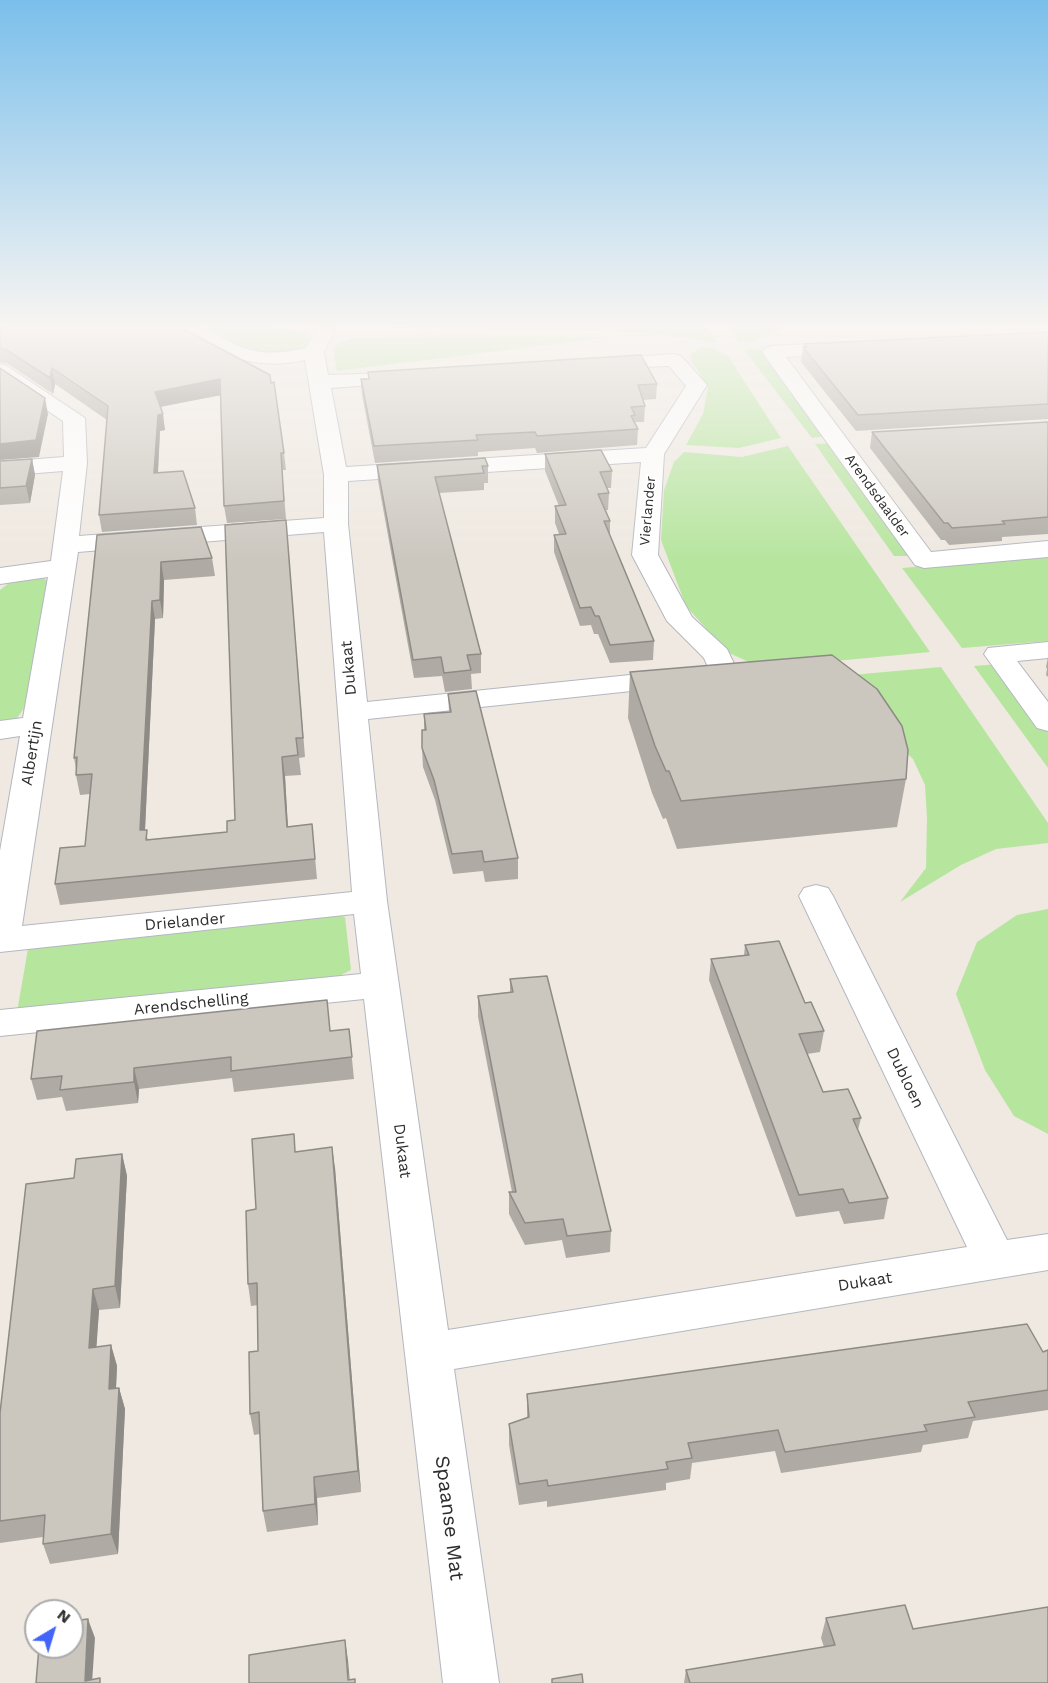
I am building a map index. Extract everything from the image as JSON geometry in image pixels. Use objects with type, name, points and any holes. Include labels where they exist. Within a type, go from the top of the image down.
[{"type":"street","points":[[0,469],[76,464],[74,418],[55,406]]},
{"type":"street","name":"Dukaat","points":[[327,406],[336,475],[336,524],[370,900],[428,1353],[1048,1252]]},
{"type":"street","name":"Vierlander","points":[[353,712],[724,674],[717,655],[681,621],[645,555],[653,454],[684,406]]},
{"type":"street","name":"Arendsdaalder","points":[[811,406],[924,560],[1048,549]]},
{"type":"street","points":[[837,441],[861,440]]},
{"type":"street","points":[[336,475],[653,454]]},
{"type":"street","name":"Albertijn","points":[[1,940],[64,556],[76,464]]},
{"type":"street","points":[[0,576],[64,556],[336,524]]},
{"type":"street","points":[[1048,650],[998,654],[1048,722]]},
{"type":"street","points":[[0,730],[37,726]]},
{"type":"street","name":"Dubloen","points":[[816,896],[995,1260]]},
{"type":"street","name":"Drielander","points":[[1,940],[238,917],[370,900]]},
{"type":"street","name":"Arendschelling","points":[[0,1023],[381,986]]},
{"type":"street","name":"Spaanse Mat","points":[[428,1353],[471,1683]]},
{"type":"green space","points":[[705,406],[760,406],[781,438],[739,448],[686,445],[703,414]]},
{"type":"green space","points":[[787,406],[804,406],[826,436],[812,438]]},
{"type":"green space","points":[[835,443],[920,556],[894,556],[815,444]]},
{"type":"green space","points":[[788,446],[930,652],[762,668],[727,652],[686,606],[661,540],[664,490],[674,462],[684,452],[742,457]]},
{"type":"green space","points":[[1048,556],[1048,641],[962,648],[902,568]]},
{"type":"green space","points":[[31,576],[42,577],[49,582],[28,703],[17,718],[0,722],[0,590],[9,583]]},
{"type":"green space","points":[[999,664],[1048,729],[1048,768],[974,666]]},
{"type":"green space","points":[[941,667],[1048,823],[1048,843],[996,849],[961,865],[900,902],[926,868],[925,785],[913,759],[896,743],[795,680]]},
{"type":"green space","points":[[1048,909],[1048,1134],[1014,1116],[985,1070],[956,994],[977,942],[1017,915]]},
{"type":"green space","points":[[331,913],[345,917],[351,970],[335,978],[17,1012],[29,943]]},
{"type":"building","points":[[0,406],[43,406],[36,440],[0,444]]},
{"type":"building","points":[[108,406],[160,406],[163,414],[158,415],[154,473],[183,471],[195,508],[99,515]]},
{"type":"building","points":[[221,406],[277,406],[284,453],[281,453],[284,501],[224,506]]},
{"type":"building","points":[[366,406],[645,406],[631,407],[635,415],[631,416],[638,429],[537,436],[535,432],[476,435],[478,440],[374,446]]},
{"type":"building","points":[[850,406],[1021,406],[858,415]]},
{"type":"building","points":[[1048,422],[1048,517],[1002,521],[1005,524],[952,528],[948,523],[944,523],[872,432]]},
{"type":"building","points":[[601,450],[612,471],[600,472],[609,493],[598,494],[610,521],[604,521],[654,641],[610,645],[599,616],[595,616],[591,607],[580,608],[554,535],[566,534],[555,506],[566,505],[545,454]]},
{"type":"building","points":[[485,458],[488,466],[482,466],[484,473],[435,477],[481,654],[467,655],[471,670],[444,673],[441,657],[413,660],[377,465]]},
{"type":"building","points":[[32,459],[26,486],[0,488],[0,461]]},
{"type":"building","points":[[286,520],[303,738],[296,738],[298,755],[282,757],[287,827],[312,824],[315,859],[55,884],[60,848],[85,846],[92,774],[76,775],[77,757],[74,758],[97,535],[201,527],[212,558],[161,562],[160,600],[152,601],[140,830],[147,830],[146,840],[227,832],[227,821],[235,820],[225,525]]},
{"type":"building","points":[[832,655],[877,689],[902,726],[908,750],[906,779],[681,801],[669,771],[666,771],[655,746],[630,672]]},
{"type":"building","points":[[476,691],[518,858],[484,862],[482,851],[452,854],[434,780],[422,748],[422,730],[426,730],[424,714],[451,712],[448,694]]},
{"type":"building","points":[[779,941],[805,1003],[811,1002],[824,1031],[799,1034],[823,1092],[848,1089],[861,1118],[853,1119],[888,1198],[849,1203],[843,1189],[799,1195],[711,959],[749,955],[745,945]]},
{"type":"building","points":[[547,976],[611,1231],[567,1236],[563,1219],[525,1223],[509,1192],[516,1192],[478,996],[513,992],[510,979]]},
{"type":"building","points":[[327,1000],[330,1031],[349,1029],[352,1057],[231,1071],[231,1057],[134,1068],[134,1082],[60,1090],[62,1076],[31,1079],[37,1031]]},
{"type":"building","points":[[294,1134],[295,1152],[332,1147],[358,1471],[314,1477],[315,1504],[263,1511],[259,1412],[250,1414],[249,1352],[258,1351],[257,1283],[248,1284],[246,1211],[256,1209],[252,1139]]},
{"type":"building","points":[[122,1154],[115,1286],[93,1289],[89,1348],[111,1345],[109,1389],[119,1388],[111,1534],[43,1544],[45,1515],[0,1521],[0,1413],[26,1184],[74,1178],[76,1159]]},
{"type":"building","points":[[1027,1324],[1043,1352],[1048,1350],[1048,1390],[968,1402],[975,1417],[924,1425],[927,1431],[785,1452],[778,1430],[688,1443],[692,1458],[666,1462],[668,1469],[548,1486],[547,1480],[519,1484],[509,1424],[529,1417],[527,1394]]},
{"type":"building","points":[[905,1605],[913,1629],[1048,1607],[1048,1683],[690,1683],[686,1670],[835,1645],[826,1618]]},
{"type":"building","points":[[88,1619],[85,1681],[100,1678],[100,1683],[36,1683],[38,1659],[84,1659],[84,1620]]},
{"type":"building","points":[[345,1640],[348,1680],[355,1679],[355,1683],[249,1683],[249,1655]]},
{"type":"building","points":[[582,1674],[583,1683],[552,1683],[552,1679]]}]
